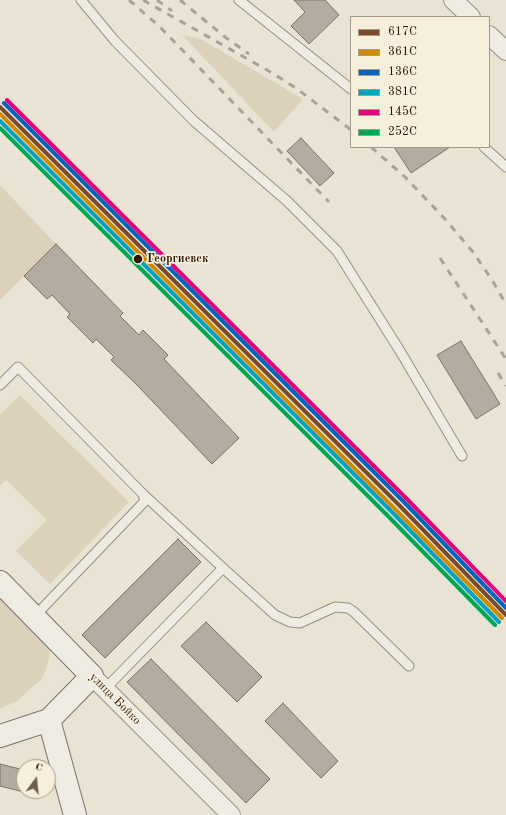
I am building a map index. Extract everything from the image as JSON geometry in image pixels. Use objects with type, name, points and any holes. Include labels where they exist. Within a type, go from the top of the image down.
[{"type":"street","points":[[453,0],[470,16]]},
{"type":"street","points":[[490,36],[506,51]]},
{"type":"street","name":"улица Бойко","points":[[0,582],[98,683],[231,815]]},
{"type":"street","points":[[0,736],[50,720],[98,683]]},
{"type":"street","points":[[50,720],[75,815]]},
{"type":"lane","points":[[80,0],[114,41],[194,121],[287,200],[337,251],[400,351],[462,456]]},
{"type":"lane","points":[[238,0],[350,88]]},
{"type":"lane","points":[[485,148],[506,167]]},
{"type":"lane","points":[[0,385],[18,367],[143,494],[275,615],[290,622],[300,623],[335,607],[348,608],[354,612],[409,666]]},
{"type":"lane","points":[[34,617],[145,501],[143,494]]},
{"type":"lane","points":[[98,683],[223,568]]},
{"type":"shaded area","points":[[182,35],[199,38],[303,99],[274,132]]},
{"type":"shaded area","points":[[0,185],[56,244],[0,300]]},
{"type":"shaded area","points":[[20,395],[129,502],[50,584],[16,551],[47,520],[6,480],[0,486],[0,415]]},
{"type":"shaded area","points":[[0,596],[51,647],[48,663],[42,679],[17,701],[0,709]]},
{"type":"building","points":[[294,0],[325,0],[339,15],[309,44],[291,26],[305,12]]},
{"type":"building","points":[[301,138],[334,173],[320,186],[287,151]]},
{"type":"building","points":[[395,148],[448,148],[411,173]]},
{"type":"building","points":[[56,244],[123,313],[120,316],[139,335],[143,330],[168,355],[164,359],[239,438],[212,464],[137,385],[111,360],[114,357],[96,339],[93,343],[67,317],[70,314],[52,295],[47,299],[24,276]]},
{"type":"building","points":[[461,341],[500,404],[476,419],[437,355]]},
{"type":"building","points":[[178,539],[201,562],[105,658],[82,635]]},
{"type":"building","points":[[206,622],[262,677],[237,702],[181,646]]},
{"type":"building","points":[[151,659],[270,779],[246,803],[127,682]]},
{"type":"building","points":[[283,703],[338,761],[321,778],[265,721]]},
{"type":"building","points":[[0,764],[16,768],[16,790],[0,786]]},
{"type":"railway","points":[[129,0],[160,27],[329,202]]},
{"type":"railway","points":[[143,0],[296,88],[350,129]]},
{"type":"railway","points":[[157,0],[172,11]]},
{"type":"railway","points":[[180,0],[225,37],[249,54]]},
{"type":"railway","points":[[372,148],[405,177],[445,219],[473,252],[506,304]]},
{"type":"railway","points":[[440,258],[506,359]]},
{"type":"railway","points":[[498,373],[506,386]]},
{"type":"transit line","name":"145С","points":[[7,100],[406,498],[506,601]]},
{"type":"transit line","name":"136С","points":[[4,103],[403,501],[506,608]]},
{"type":"transit line","name":"617C","points":[[0,107],[399,505],[506,615]]},
{"type":"transit line","name":"361С","points":[[0,114],[502,618]]},
{"type":"transit line","name":"381С","points":[[0,121],[392,512],[499,622]]},
{"type":"transit line","name":"252С","points":[[0,128],[495,625]]},
{"type":"place","name":"Георгиевск","points":[[138,259]]}]
